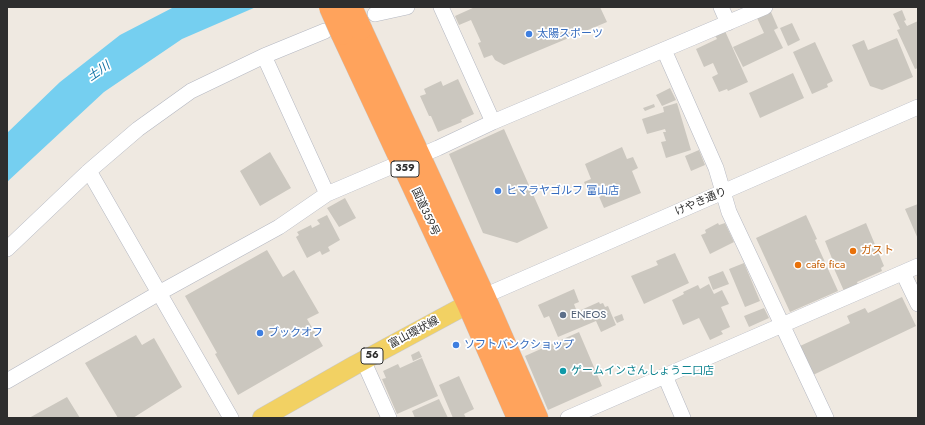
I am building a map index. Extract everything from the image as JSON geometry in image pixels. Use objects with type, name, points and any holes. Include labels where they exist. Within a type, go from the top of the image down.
[{"type":"highway","name":"国道359号","points":[[330,7],[351,27],[476,300],[537,418]]},
{"type":"highway","name":"国道359号","points":[[351,7],[351,27]]},
{"type":"highway","name":"国道359号","points":[[476,300],[518,418]]},
{"type":"main road","name":"富山環状線","points":[[262,418],[363,360],[476,300]]},
{"type":"street","points":[[7,249],[89,170],[138,129],[191,92],[264,56],[407,7]]},
{"type":"street","points":[[441,7],[493,122]]},
{"type":"street","points":[[721,7],[728,23]]},
{"type":"street","points":[[7,381],[159,293],[279,227],[327,194],[438,148],[493,122],[765,7]]},
{"type":"street","points":[[664,50],[716,168],[729,212],[826,418]]},
{"type":"street","points":[[264,56],[327,194]]},
{"type":"street","name":"けやき通り","points":[[476,300],[918,107]]},
{"type":"street","points":[[89,170],[230,418]]},
{"type":"street","points":[[568,418],[918,266]]},
{"type":"street","points":[[903,273],[918,304]]},
{"type":"street","points":[[363,360],[389,418]]},
{"type":"street","points":[[665,376],[683,418]]},
{"type":"water","name":"土川","points":[[174,7],[256,7],[182,39],[104,92],[7,182],[7,133],[60,82],[120,35]]},
{"type":"building","name":"太陽スポーツ","points":[[475,7],[600,7],[607,22],[504,65],[495,60],[492,55],[484,58],[478,43],[481,42],[471,20],[459,25],[455,16]]},
{"type":"building","points":[[902,10],[906,20],[904,21],[907,26],[918,21],[918,68],[915,69],[897,30],[900,29],[893,14]]},
{"type":"building","points":[[771,12],[778,28],[774,30],[783,48],[743,67],[733,47],[764,33],[757,18]]},
{"type":"building","points":[[792,23],[800,40],[788,46],[780,28]]},
{"type":"building","points":[[725,31],[748,82],[728,91],[727,89],[719,92],[712,77],[718,74],[713,63],[704,67],[696,49],[717,39],[715,35]]},
{"type":"building","points":[[897,38],[913,77],[882,90],[870,86],[852,45],[864,40],[868,50]]},
{"type":"building","points":[[815,42],[833,81],[827,84],[828,87],[812,94],[793,52]]},
{"type":"building","points":[[793,73],[804,98],[760,118],[749,93]]},
{"type":"building","points":[[458,79],[474,114],[461,120],[462,122],[438,132],[420,96],[426,94],[424,89],[441,81],[443,86]]},
{"type":"building","points":[[670,88],[676,100],[662,106],[656,95]]},
{"type":"building","points":[[677,103],[691,150],[666,158],[661,142],[666,141],[663,132],[666,132],[665,129],[647,134],[642,119],[664,112],[663,107]]},
{"type":"building","points":[[654,104],[655,107],[645,111],[643,108]]},
{"type":"building","name":"ヒマラヤゴルフ 富山店","points":[[504,129],[548,228],[517,243],[483,233],[449,154]]},
{"type":"building","points":[[622,147],[627,159],[633,157],[638,168],[632,171],[641,193],[604,208],[597,192],[590,196],[584,182],[591,179],[585,164]]},
{"type":"building","points":[[699,150],[705,165],[691,171],[685,156]]},
{"type":"building","points":[[270,152],[291,188],[260,206],[240,171]]},
{"type":"building","points":[[345,198],[356,218],[339,227],[327,208]]},
{"type":"building","points":[[918,204],[918,239],[905,209]]},
{"type":"building","points":[[327,215],[340,240],[328,247],[330,251],[322,255],[320,251],[307,258],[296,237],[299,235],[297,232],[311,225],[312,228],[320,224],[317,220]]},
{"type":"building","name":"cafe fica","points":[[806,215],[817,239],[815,240],[838,291],[790,312],[756,238]]},
{"type":"building","points":[[718,223],[719,225],[725,223],[734,242],[710,254],[701,235],[706,233],[705,230]]},
{"type":"building","name":"ガスト","points":[[866,223],[884,266],[881,268],[882,271],[857,282],[858,285],[844,291],[831,262],[833,261],[825,241]]},
{"type":"building","name":"ブックオフ","points":[[267,250],[283,277],[294,270],[319,313],[307,319],[323,346],[238,395],[215,354],[217,353],[185,296]]},
{"type":"building","points":[[675,253],[689,283],[644,304],[631,276],[658,265],[656,261]]},
{"type":"building","points":[[744,263],[760,301],[745,307],[729,269]]},
{"type":"building","points":[[723,271],[729,284],[713,290],[708,277]]},
{"type":"building","points":[[709,284],[714,294],[722,290],[729,304],[721,307],[730,327],[721,331],[723,334],[710,340],[699,318],[683,325],[672,300],[684,294],[683,292],[698,285],[700,289]]},
{"type":"building","points":[[574,289],[579,302],[574,304],[579,317],[583,315],[581,310],[599,302],[600,304],[603,303],[605,307],[608,306],[616,325],[601,332],[596,321],[558,337],[549,316],[544,318],[538,305]]},
{"type":"building","points":[[902,297],[916,326],[813,375],[800,346],[850,323],[847,316],[865,308],[868,313]]},
{"type":"building","points":[[764,308],[769,318],[749,327],[744,316]]},
{"type":"building","points":[[622,314],[624,320],[617,323],[614,317]]},
{"type":"building","name":"ゲームインさんしょう二口店","points":[[579,332],[602,386],[548,410],[525,356]]},
{"type":"building","points":[[136,335],[142,345],[154,338],[182,387],[133,418],[118,418],[85,363]]},
{"type":"building","points":[[419,351],[422,357],[413,361],[411,355]]},
{"type":"building","points":[[422,358],[438,396],[397,414],[382,379],[386,378],[383,371],[398,364],[400,368]]},
{"type":"building","points":[[459,376],[474,409],[464,414],[466,418],[453,418],[439,385]]},
{"type":"building","points":[[67,397],[80,418],[29,418]]},
{"type":"building","points":[[439,399],[448,418],[415,418],[412,411]]},
{"type":"place","name":"太陽スポーツ","points":[[529,34]]},
{"type":"place","name":"ヒマラヤゴルフ 富山店","points":[[498,191]]},
{"type":"place","name":"ガスト","points":[[853,251]]},
{"type":"place","name":"cafe fica","points":[[798,265]]},
{"type":"place","name":"ENEOS","points":[[563,315]]},
{"type":"place","name":"ブックオフ","points":[[260,333]]},
{"type":"place","name":"ソフトバンクショップ","points":[[456,345]]},
{"type":"place","name":"ゲームインさんしょう二口店","points":[[563,371]]}]
